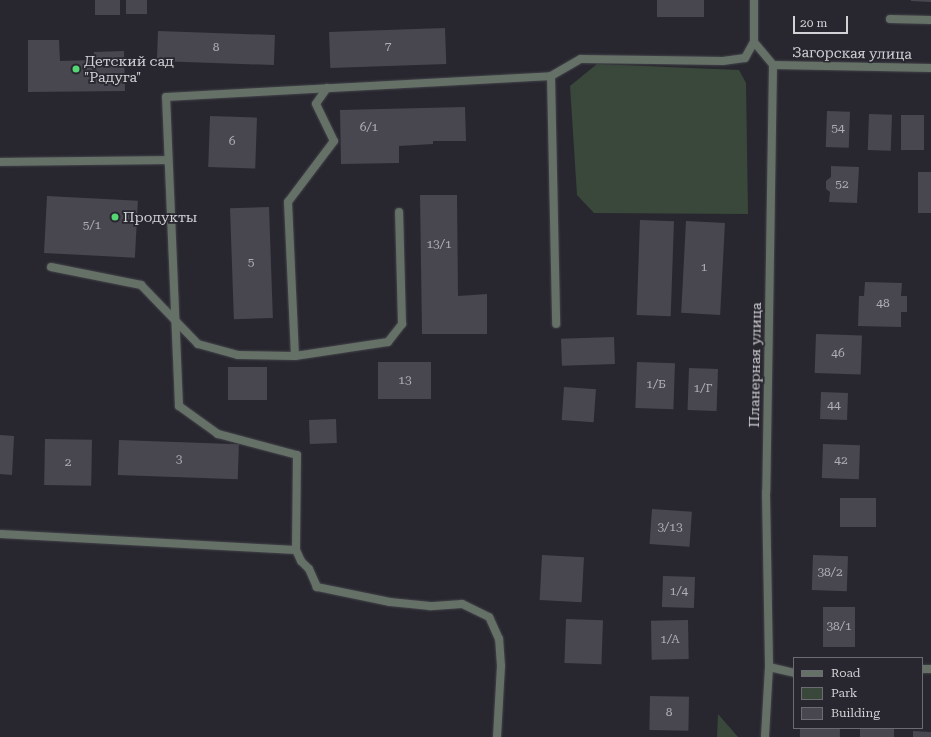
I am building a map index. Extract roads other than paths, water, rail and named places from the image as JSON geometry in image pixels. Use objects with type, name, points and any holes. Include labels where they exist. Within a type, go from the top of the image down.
[{"type":"street","points":[[497,737],[501,666],[499,639],[489,616],[462,604],[430,606],[390,602],[317,588],[309,569],[301,560],[296,550],[297,455],[218,434],[179,406],[166,97],[551,76],[581,59],[723,61],[745,58],[754,42],[754,0]]},
{"type":"street","points":[[890,19],[931,20]]},
{"type":"street","points":[[754,42],[773,65]]},
{"type":"street","name":"Загорская улица","points":[[773,65],[931,68]]},
{"type":"street","name":"Планерная улица","points":[[765,737],[769,667],[766,492],[773,65]]},
{"type":"street","points":[[551,76],[556,324]]},
{"type":"street","points":[[295,356],[288,202],[334,141],[316,104],[327,88]]},
{"type":"street","points":[[0,162],[168,160]]},
{"type":"street","points":[[51,267],[141,284],[175,322],[198,344],[238,355],[295,356],[388,342],[402,324],[399,212]]},
{"type":"street","points":[[0,534],[296,550]]},
{"type":"street","points":[[769,667],[793,673]]},
{"type":"place","name":"Детский сад \"Радуга\"","points":[[76,69]]},
{"type":"place","name":"Продукты","points":[[115,217]]}]
